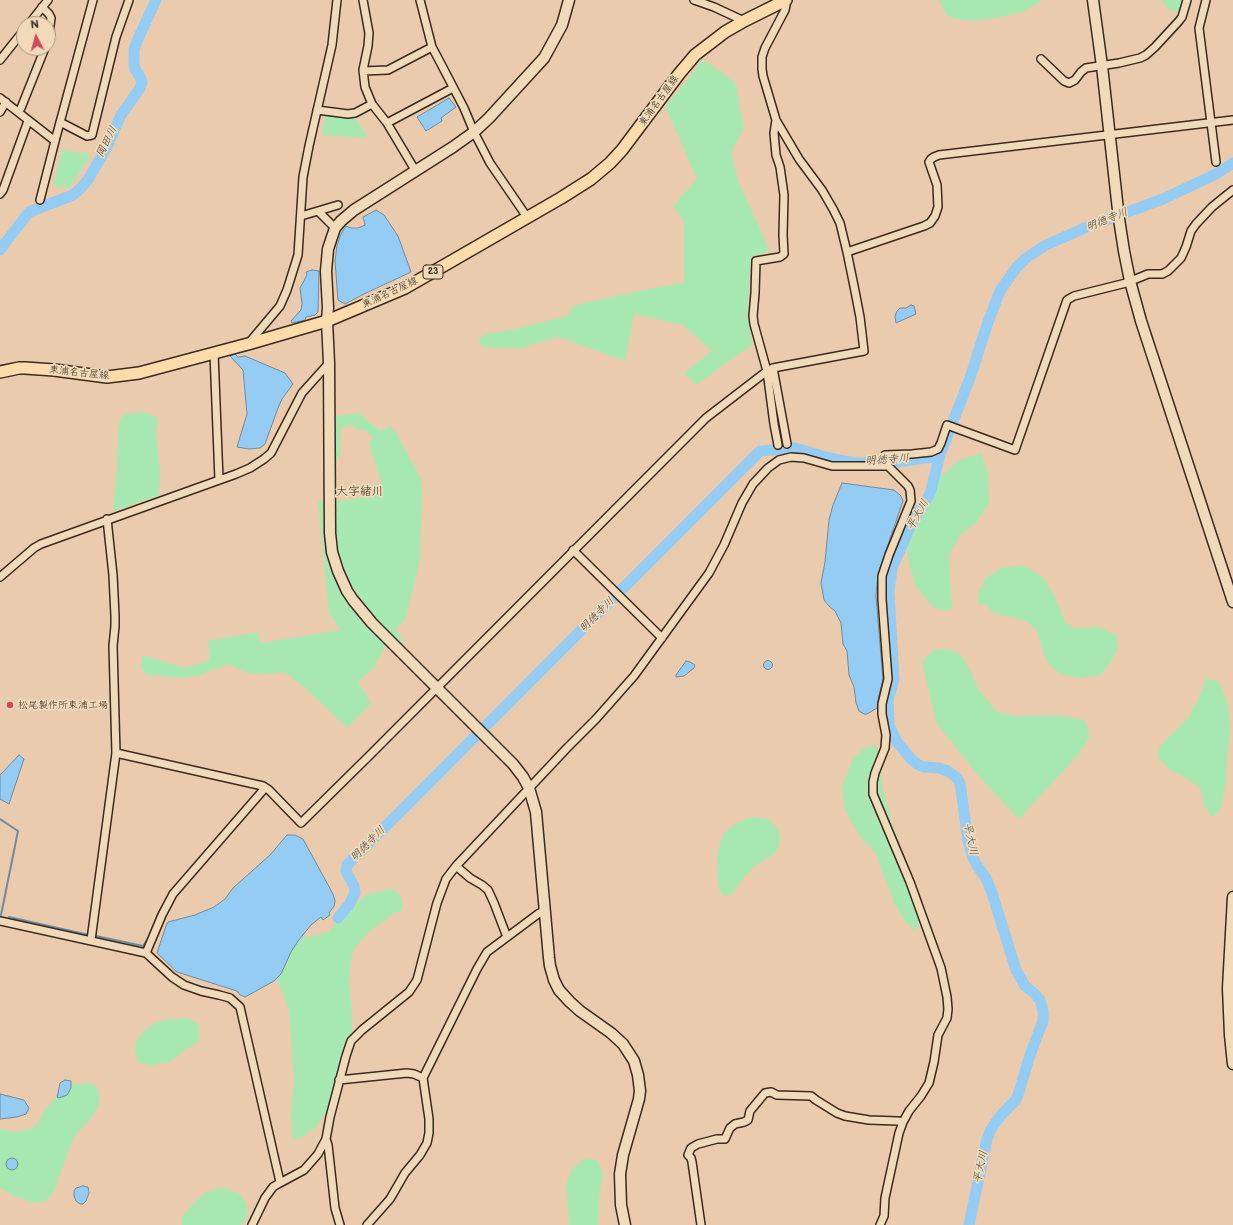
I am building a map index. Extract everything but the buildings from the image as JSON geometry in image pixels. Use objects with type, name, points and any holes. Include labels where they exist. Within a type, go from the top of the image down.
[{"type":"main road","name":"東浦名古屋線","points":[[0,372],[19,368],[30,368],[107,377],[121,376],[151,370],[327,321],[405,288],[591,179],[610,163],[635,134],[679,74],[695,55],[725,32],[785,0]]},
{"type":"street","points":[[35,16],[48,0]]},
{"type":"street","points":[[40,200],[93,0]]},
{"type":"street","points":[[60,122],[87,136],[92,135],[116,37],[129,0]]},
{"type":"street","points":[[248,344],[280,306],[287,290],[298,255],[303,177],[332,45],[337,0]]},
{"type":"street","points":[[363,0],[369,33],[363,71],[365,87],[372,104],[387,123],[415,170]]},
{"type":"street","points":[[420,0],[432,47],[464,108],[474,132],[490,163],[527,217]]},
{"type":"street","points":[[569,0],[562,25],[544,58],[489,118],[474,132],[453,147],[354,210],[335,228],[328,249],[327,259],[330,533],[332,552],[338,571],[347,590],[363,613],[513,764],[529,788],[536,812],[544,911],[550,966],[554,980],[559,990],[570,1002],[618,1039],[631,1055],[637,1068],[640,1082],[639,1098],[623,1155],[620,1174],[621,1205],[626,1225]]},
{"type":"street","points":[[694,0],[715,4],[744,21]]},
{"type":"street","points":[[116,753],[259,785],[266,788],[301,822],[706,418],[770,370],[864,351],[860,317],[840,223],[822,190],[799,159],[776,120],[763,76],[762,63],[765,48],[785,10],[785,0]]},
{"type":"street","points":[[1093,0],[1119,215],[1130,281],[1143,328],[1233,602]]},
{"type":"street","points":[[1041,59],[1064,81],[1069,83],[1075,80],[1086,68],[1134,60],[1146,55],[1168,34],[1182,17],[1187,0]]},
{"type":"street","points":[[1206,0],[1199,28],[1216,162]]},
{"type":"street","points":[[42,7],[50,16]]},
{"type":"street","points":[[0,60],[16,40]]},
{"type":"street","points":[[363,71],[388,70],[432,47]]},
{"type":"street","points":[[18,112],[42,56]]},
{"type":"street","points":[[387,123],[453,88]]},
{"type":"street","points":[[0,112],[3,100],[55,141]]},
{"type":"street","points":[[317,110],[348,114],[355,113],[372,104]]},
{"type":"street","points":[[776,120],[774,126],[776,155],[780,167],[784,195],[784,254],[780,257],[756,262],[753,316],[754,324],[770,370],[787,444]]},
{"type":"street","points":[[847,252],[930,223],[935,216],[938,207],[937,185],[929,162],[931,159],[939,155],[1233,120]]},
{"type":"street","points":[[0,194],[3,190],[28,121]]},
{"type":"street","points":[[880,1225],[884,1216],[884,1198],[889,1174],[903,1122],[929,1083],[938,1035],[946,1018],[948,1009],[941,968],[910,882],[873,794],[873,782],[885,748],[886,735],[882,714],[882,704],[888,679],[882,599],[882,576],[911,501],[912,494],[908,486],[888,466],[885,456],[931,452],[938,449],[947,425],[1015,450],[1067,300],[1074,296],[1118,285],[1148,274],[1162,274],[1168,271],[1182,258],[1191,231],[1196,224],[1212,207],[1233,190]]},
{"type":"street","points":[[301,216],[338,205]]},
{"type":"street","points":[[318,211],[335,228]]},
{"type":"street","points":[[214,353],[219,480]]},
{"type":"street","points":[[0,577],[34,548],[41,544],[219,480],[250,468],[264,459],[271,453],[302,393],[329,363]]},
{"type":"street","points":[[770,370],[774,424],[778,445]]},
{"type":"street","points":[[252,1225],[273,1187],[304,1170],[318,1154],[326,1139],[330,1117],[348,1047],[355,1036],[410,992],[417,980],[441,891],[446,879],[456,866],[596,719],[630,681],[709,573],[753,484],[768,468],[780,460],[791,457],[804,458],[832,466],[888,466]]},
{"type":"street","points":[[91,940],[116,753],[113,646],[115,621],[113,575],[107,519]]},
{"type":"street","points":[[573,550],[662,638]]},
{"type":"street","points":[[146,953],[162,915],[173,894],[266,788]]},
{"type":"street","points":[[456,866],[488,890],[507,937]]},
{"type":"street","points":[[1233,897],[1228,988],[1233,1064]]},
{"type":"street","points":[[367,1225],[390,1199],[405,1173],[420,1155],[427,1143],[430,1133],[423,1078],[449,1023],[487,952],[544,911]]},
{"type":"street","points":[[0,921],[146,953],[172,977],[184,985],[230,998],[240,1007],[280,1182]]},
{"type":"street","points":[[339,1080],[407,1073],[423,1078]]},
{"type":"street","points":[[701,1225],[692,1162],[691,1158],[688,1156],[691,1148],[693,1145],[717,1139],[725,1139],[730,1128],[735,1124],[748,1120],[750,1111],[764,1093],[771,1092],[777,1095],[811,1096],[837,1113],[845,1116],[903,1122]]},
{"type":"street","points":[[326,1139],[328,1145],[335,1208],[340,1225]]},
{"type":"green space","points":[[939,0],[1042,0],[1025,11],[974,21],[960,20],[948,16]]},
{"type":"green space","points":[[1162,0],[1192,0],[1190,9],[1183,15],[1168,9]]},
{"type":"green space","points":[[702,59],[735,82],[744,128],[731,152],[738,181],[770,251],[751,257],[747,317],[753,344],[696,385],[684,373],[712,351],[683,325],[634,314],[625,361],[558,337],[522,348],[482,347],[478,339],[486,334],[512,330],[567,316],[573,306],[684,282],[684,221],[673,206],[697,179],[665,106],[694,72]]},
{"type":"green space","points":[[326,112],[354,116],[368,138],[322,135]]},
{"type":"green space","points":[[62,149],[91,155],[69,188],[53,186]]},
{"type":"green space","points":[[145,412],[158,418],[156,434],[160,468],[159,495],[118,510],[113,510],[117,471],[118,429],[120,420],[125,414]]},
{"type":"green space","points":[[360,413],[381,431],[391,426],[421,478],[420,560],[405,620],[396,628],[411,660],[388,641],[373,669],[358,682],[371,704],[347,728],[303,686],[284,672],[264,674],[248,673],[228,664],[200,675],[183,678],[147,675],[140,667],[143,655],[185,668],[210,660],[208,641],[258,632],[260,643],[341,630],[329,613],[318,501],[359,499],[360,485],[382,484],[369,444],[373,439],[367,431],[359,430],[350,425],[341,428],[340,458],[334,458],[333,416]]},
{"type":"green space","points":[[981,453],[988,473],[989,504],[976,523],[960,535],[949,555],[952,604],[951,609],[944,611],[933,607],[916,587],[908,560],[906,539],[915,511],[933,483],[958,461]]},
{"type":"green space","points":[[1024,566],[1043,577],[1054,595],[1065,622],[1075,628],[1100,627],[1117,636],[1118,649],[1101,675],[1080,678],[1061,674],[1048,664],[1037,631],[1026,621],[994,614],[986,605],[978,604],[978,593],[986,578],[1003,567]]},
{"type":"green space","points":[[946,649],[960,654],[970,669],[978,689],[996,711],[1015,716],[1056,715],[1084,720],[1088,727],[1089,738],[1078,755],[1019,819],[983,781],[937,724],[922,663],[933,650]]},
{"type":"green space","points":[[1206,678],[1219,682],[1228,704],[1230,731],[1226,784],[1220,811],[1211,817],[1204,804],[1201,789],[1185,777],[1170,770],[1157,757],[1159,748],[1188,718],[1198,700]]},
{"type":"green space","points":[[875,745],[880,755],[882,786],[920,917],[918,927],[914,931],[904,920],[894,903],[876,854],[859,835],[845,810],[842,786],[853,759],[864,748]]},
{"type":"green space","points":[[751,817],[767,818],[779,830],[780,843],[774,854],[755,866],[741,881],[731,895],[722,895],[718,883],[717,856],[723,834],[736,823]]},
{"type":"green space","points":[[390,889],[399,893],[403,905],[401,911],[394,913],[367,934],[352,952],[349,982],[352,1011],[352,1039],[345,1074],[334,1099],[316,1127],[304,1136],[293,1140],[291,1115],[294,1081],[289,1010],[277,979],[274,957],[285,935],[308,937],[328,932],[345,913],[366,895]]},
{"type":"green space","points":[[188,1018],[199,1024],[199,1041],[170,1062],[150,1066],[138,1062],[135,1052],[136,1041],[144,1031],[154,1023],[168,1019]]},
{"type":"green space","points":[[85,1083],[95,1085],[99,1091],[99,1105],[90,1119],[76,1134],[53,1193],[46,1201],[34,1203],[16,1197],[0,1188],[0,1129],[19,1132],[31,1129],[37,1124],[44,1111],[59,1093],[74,1084]]},
{"type":"green space","points":[[586,1158],[597,1160],[603,1174],[599,1198],[598,1225],[569,1225],[566,1184],[572,1169]]},
{"type":"green space","points":[[219,1188],[225,1188],[241,1195],[247,1205],[247,1218],[241,1225],[182,1225],[181,1219],[203,1194]]},
{"type":"water","points":[[449,98],[456,107],[441,118],[442,121],[426,131],[417,117]]},
{"type":"water","points":[[376,210],[384,215],[398,236],[411,272],[345,304],[338,300],[335,261],[337,245],[346,226],[358,228],[365,225],[363,217]]},
{"type":"water","points":[[312,270],[319,271],[318,312],[315,315],[306,317],[305,320],[292,323],[291,321],[301,310],[302,303],[300,288],[307,275],[306,272]]},
{"type":"water","points":[[911,305],[914,306],[916,314],[896,323],[895,316],[897,311],[900,308],[906,308]]},
{"type":"water","points":[[235,354],[238,357],[245,356],[285,373],[293,384],[282,399],[265,444],[260,448],[249,449],[237,447],[247,414],[243,370],[230,356]]},
{"type":"water","points":[[842,483],[894,490],[901,496],[903,501],[880,568],[877,582],[876,596],[883,680],[877,708],[867,714],[859,711],[856,703],[854,687],[849,675],[847,651],[843,644],[841,623],[835,611],[824,600],[821,583],[825,562],[829,520]]},
{"type":"water","points":[[768,660],[773,665],[768,670],[763,665]]},
{"type":"water","points":[[686,661],[695,665],[694,668],[684,676],[676,677],[676,675]]},
{"type":"water","points":[[19,755],[24,759],[9,804],[0,799],[0,775]]},
{"type":"water","points":[[287,835],[295,835],[303,839],[333,894],[335,901],[334,906],[329,913],[330,915],[323,920],[321,917],[311,925],[298,941],[281,974],[274,981],[245,997],[240,995],[237,991],[177,972],[157,953],[168,922],[195,915],[214,907],[225,899],[233,888],[270,855]]},
{"type":"water","points":[[65,1080],[71,1081],[71,1088],[67,1095],[59,1098],[57,1097],[60,1083]]},
{"type":"water","points":[[0,1094],[24,1100],[29,1108],[26,1114],[17,1117],[0,1119]]},
{"type":"water","points":[[10,1158],[14,1158],[18,1164],[14,1170],[10,1170],[6,1166],[6,1162]]},
{"type":"water","points":[[83,1186],[88,1187],[89,1193],[86,1201],[83,1204],[80,1204],[76,1201],[74,1191],[76,1188]]},
{"type":"waterway","name":"岡田川","points":[[0,250],[29,212],[73,195],[89,178],[106,149],[121,115],[140,88],[142,82],[135,69],[134,50],[156,0]]},
{"type":"waterway","name":"平大川","points":[[969,1225],[987,1139],[994,1125],[1002,1114],[1015,1101],[1018,1095],[1030,1055],[1043,1021],[1043,1011],[1040,1000],[1025,986],[1016,970],[992,893],[986,878],[976,864],[972,855],[968,841],[960,783],[957,778],[948,771],[939,768],[924,767],[917,764],[897,742],[889,725],[888,700],[894,680],[889,592],[892,568],[913,521],[930,494],[940,455],[970,378],[988,322],[1000,291],[1017,267],[1026,258],[1046,245],[1087,227],[1163,199],[1216,174],[1233,163]]},
{"type":"waterway","name":"明徳寺川","points":[[338,918],[349,905],[355,893],[354,886],[346,871],[347,865],[760,451],[795,448],[826,457],[862,463],[881,461],[889,463],[940,455]]},
{"type":"waterway","points":[[0,819],[18,831],[1,915]]},
{"type":"waterway","points":[[96,928],[96,936],[143,946],[149,937],[158,914],[168,896]]},
{"type":"waterway","points":[[9,917],[89,935]]},
{"type":"place","name":"松尾製作所東浦工場","points":[[10,705]]},
{"type":"district","name":"大字緒川","points":[[360,492]]}]
